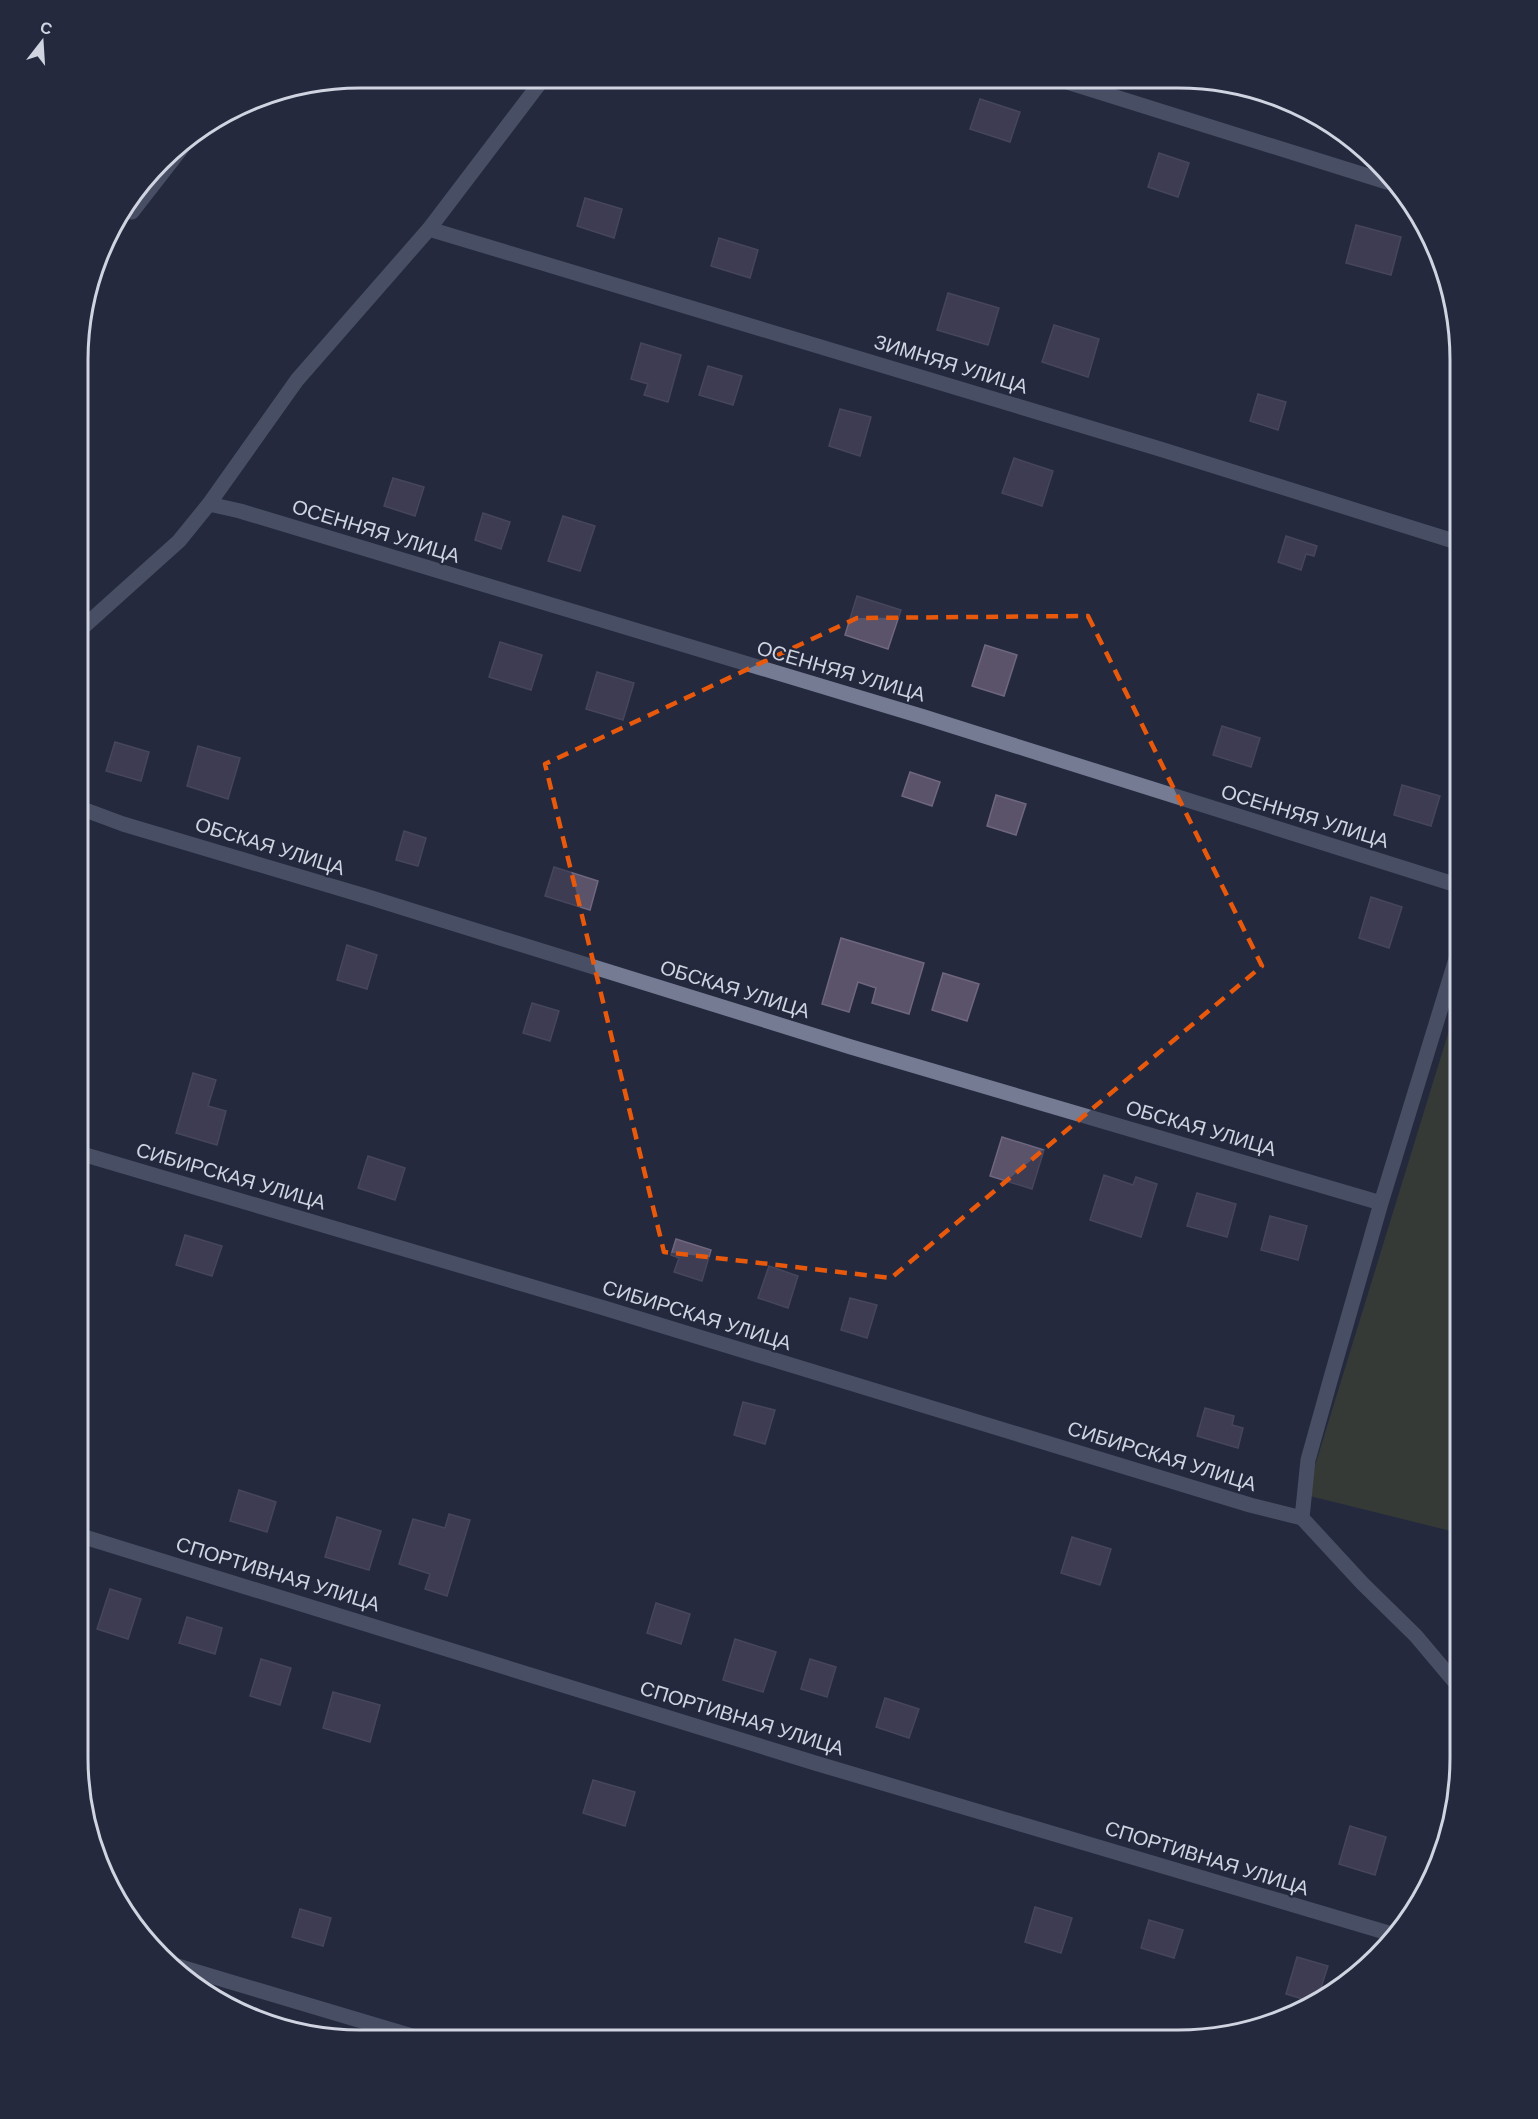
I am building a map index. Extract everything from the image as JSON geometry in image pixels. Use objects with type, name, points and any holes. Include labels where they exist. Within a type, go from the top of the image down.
[{"type":"street","points":[[88,623],[179,541],[209,504],[297,380],[429,229],[536,88]]},
{"type":"street","points":[[1087,88],[1381,180]]},
{"type":"street","points":[[133,211],[157,180]]},
{"type":"street","name":"ЗИМНЯЯ УЛИЦА","points":[[429,229],[1160,449],[1450,540]]},
{"type":"street","name":"ОСЕННЯЯ УЛИЦА","points":[[209,504],[240,511],[924,717],[1450,883]]},
{"type":"street","name":"ОБСКАЯ УЛИЦА","points":[[88,811],[123,824],[840,1043],[1380,1203]]},
{"type":"street","points":[[1450,978],[1380,1203],[1308,1460],[1302,1518],[1362,1583],[1416,1636],[1450,1676]]},
{"type":"street","name":"СИБИРСКАЯ УЛИЦА","points":[[88,1156],[592,1305],[1250,1505],[1302,1518]]},
{"type":"street","name":"СПОРТИВНАЯ УЛИЦА","points":[[88,1538],[815,1763],[1386,1932]]},
{"type":"street","points":[[189,1970],[392,2030]]},
{"type":"highlighted area","points":[[1088,616],[1262,966],[891,1278],[664,1252],[545,764],[857,618]]},
{"type":"green space","points":[[1450,1027],[1450,1531],[1306,1495]]},
{"type":"building","points":[[980,99],[1020,112],[1010,142],[970,129]]},
{"type":"building","points":[[1159,153],[1189,163],[1178,197],[1148,187]]},
{"type":"building","points":[[585,198],[622,209],[614,238],[577,226]]},
{"type":"building","points":[[1356,225],[1401,237],[1391,275],[1346,263]]},
{"type":"building","points":[[719,238],[758,250],[750,278],[711,266]]},
{"type":"building","points":[[948,293],[999,308],[988,345],[937,330]]},
{"type":"building","points":[[1054,325],[1099,339],[1088,377],[1042,362]]},
{"type":"building","points":[[641,343],[681,355],[668,402],[644,395],[648,384],[631,379]]},
{"type":"building","points":[[708,366],[742,376],[733,405],[699,395]]},
{"type":"building","points":[[1258,394],[1286,402],[1278,430],[1250,421]]},
{"type":"building","points":[[840,409],[871,417],[860,456],[829,446]]},
{"type":"building","points":[[1014,458],[1053,471],[1042,506],[1002,493]]},
{"type":"building","points":[[393,478],[424,487],[415,516],[384,506]]},
{"type":"building","points":[[483,513],[510,522],[501,549],[475,540]]},
{"type":"building","points":[[563,516],[595,526],[580,571],[548,561]]},
{"type":"building","points":[[1286,536],[1317,546],[1314,556],[1306,554],[1301,570],[1278,562]]},
{"type":"building","points":[[857,596],[901,610],[888,649],[845,635]]},
{"type":"building","points":[[500,642],[542,655],[531,690],[489,677]]},
{"type":"building","points":[[985,645],[1017,655],[1004,696],[972,686]]},
{"type":"building","points":[[597,672],[634,683],[623,720],[586,709]]},
{"type":"building","points":[[1222,726],[1260,738],[1251,767],[1213,755]]},
{"type":"building","points":[[115,742],[149,752],[141,781],[106,771]]},
{"type":"building","points":[[198,746],[240,758],[228,799],[187,786]]},
{"type":"building","points":[[910,772],[940,782],[932,806],[902,796]]},
{"type":"building","points":[[1402,785],[1440,796],[1431,826],[1394,815]]},
{"type":"building","points":[[996,795],[1026,804],[1016,835],[987,826]]},
{"type":"building","points":[[404,831],[426,838],[418,866],[396,860]]},
{"type":"building","points":[[554,867],[598,881],[590,910],[545,896]]},
{"type":"building","points":[[1371,897],[1402,907],[1389,948],[1359,938]]},
{"type":"building","points":[[841,938],[924,963],[909,1014],[872,1003],[876,988],[858,982],[849,1012],[822,1004]]},
{"type":"building","points":[[347,945],[377,955],[367,989],[337,980]]},
{"type":"building","points":[[943,973],[979,984],[967,1021],[932,1010]]},
{"type":"building","points":[[532,1003],[559,1011],[550,1041],[523,1033]]},
{"type":"building","points":[[193,1073],[216,1080],[208,1106],[226,1111],[217,1145],[176,1133]]},
{"type":"building","points":[[1002,1137],[1044,1150],[1032,1189],[990,1176]]},
{"type":"building","points":[[368,1156],[405,1168],[395,1200],[358,1188]]},
{"type":"building","points":[[1104,1175],[1133,1185],[1136,1177],[1157,1184],[1141,1237],[1090,1220]]},
{"type":"building","points":[[1197,1193],[1236,1204],[1227,1237],[1187,1226]]},
{"type":"building","points":[[1270,1216],[1307,1226],[1298,1260],[1261,1250]]},
{"type":"building","points":[[185,1235],[222,1246],[212,1276],[176,1265]]},
{"type":"building","points":[[676,1239],[711,1250],[702,1281],[674,1272],[679,1258],[671,1255]]},
{"type":"building","points":[[769,1266],[798,1276],[788,1308],[758,1298]]},
{"type":"building","points":[[850,1298],[877,1305],[867,1338],[841,1330]]},
{"type":"building","points":[[743,1402],[775,1410],[765,1444],[734,1435]]},
{"type":"building","points":[[1205,1408],[1234,1416],[1232,1425],[1243,1428],[1238,1448],[1197,1436]]},
{"type":"building","points":[[239,1490],[276,1502],[267,1532],[230,1521]]},
{"type":"building","points":[[449,1514],[470,1520],[447,1596],[425,1589],[430,1574],[399,1564],[413,1519],[445,1528]]},
{"type":"building","points":[[337,1517],[381,1531],[369,1570],[325,1557]]},
{"type":"building","points":[[1072,1537],[1111,1549],[1100,1585],[1061,1573]]},
{"type":"building","points":[[110,1589],[141,1599],[128,1639],[97,1629]]},
{"type":"building","points":[[656,1603],[690,1614],[681,1644],[647,1633]]},
{"type":"building","points":[[187,1617],[222,1628],[215,1654],[179,1643]]},
{"type":"building","points":[[735,1639],[776,1652],[763,1692],[723,1680]]},
{"type":"building","points":[[261,1659],[291,1668],[280,1705],[250,1696]]},
{"type":"building","points":[[810,1659],[836,1667],[827,1697],[801,1689]]},
{"type":"building","points":[[333,1692],[380,1705],[370,1742],[323,1728]]},
{"type":"building","points":[[885,1698],[919,1709],[909,1738],[876,1727]]},
{"type":"building","points":[[593,1780],[635,1792],[625,1826],[583,1813]]},
{"type":"building","points":[[1350,1826],[1386,1837],[1375,1875],[1339,1864]]},
{"type":"building","points":[[1035,1907],[1072,1918],[1061,1953],[1025,1942]]},
{"type":"building","points":[[300,1909],[331,1918],[323,1946],[292,1937]]},
{"type":"building","points":[[1149,1920],[1183,1930],[1174,1958],[1141,1948]]},
{"type":"building","points":[[1297,1957],[1328,1966],[1320,1990],[1303,1999],[1286,1994]]}]
